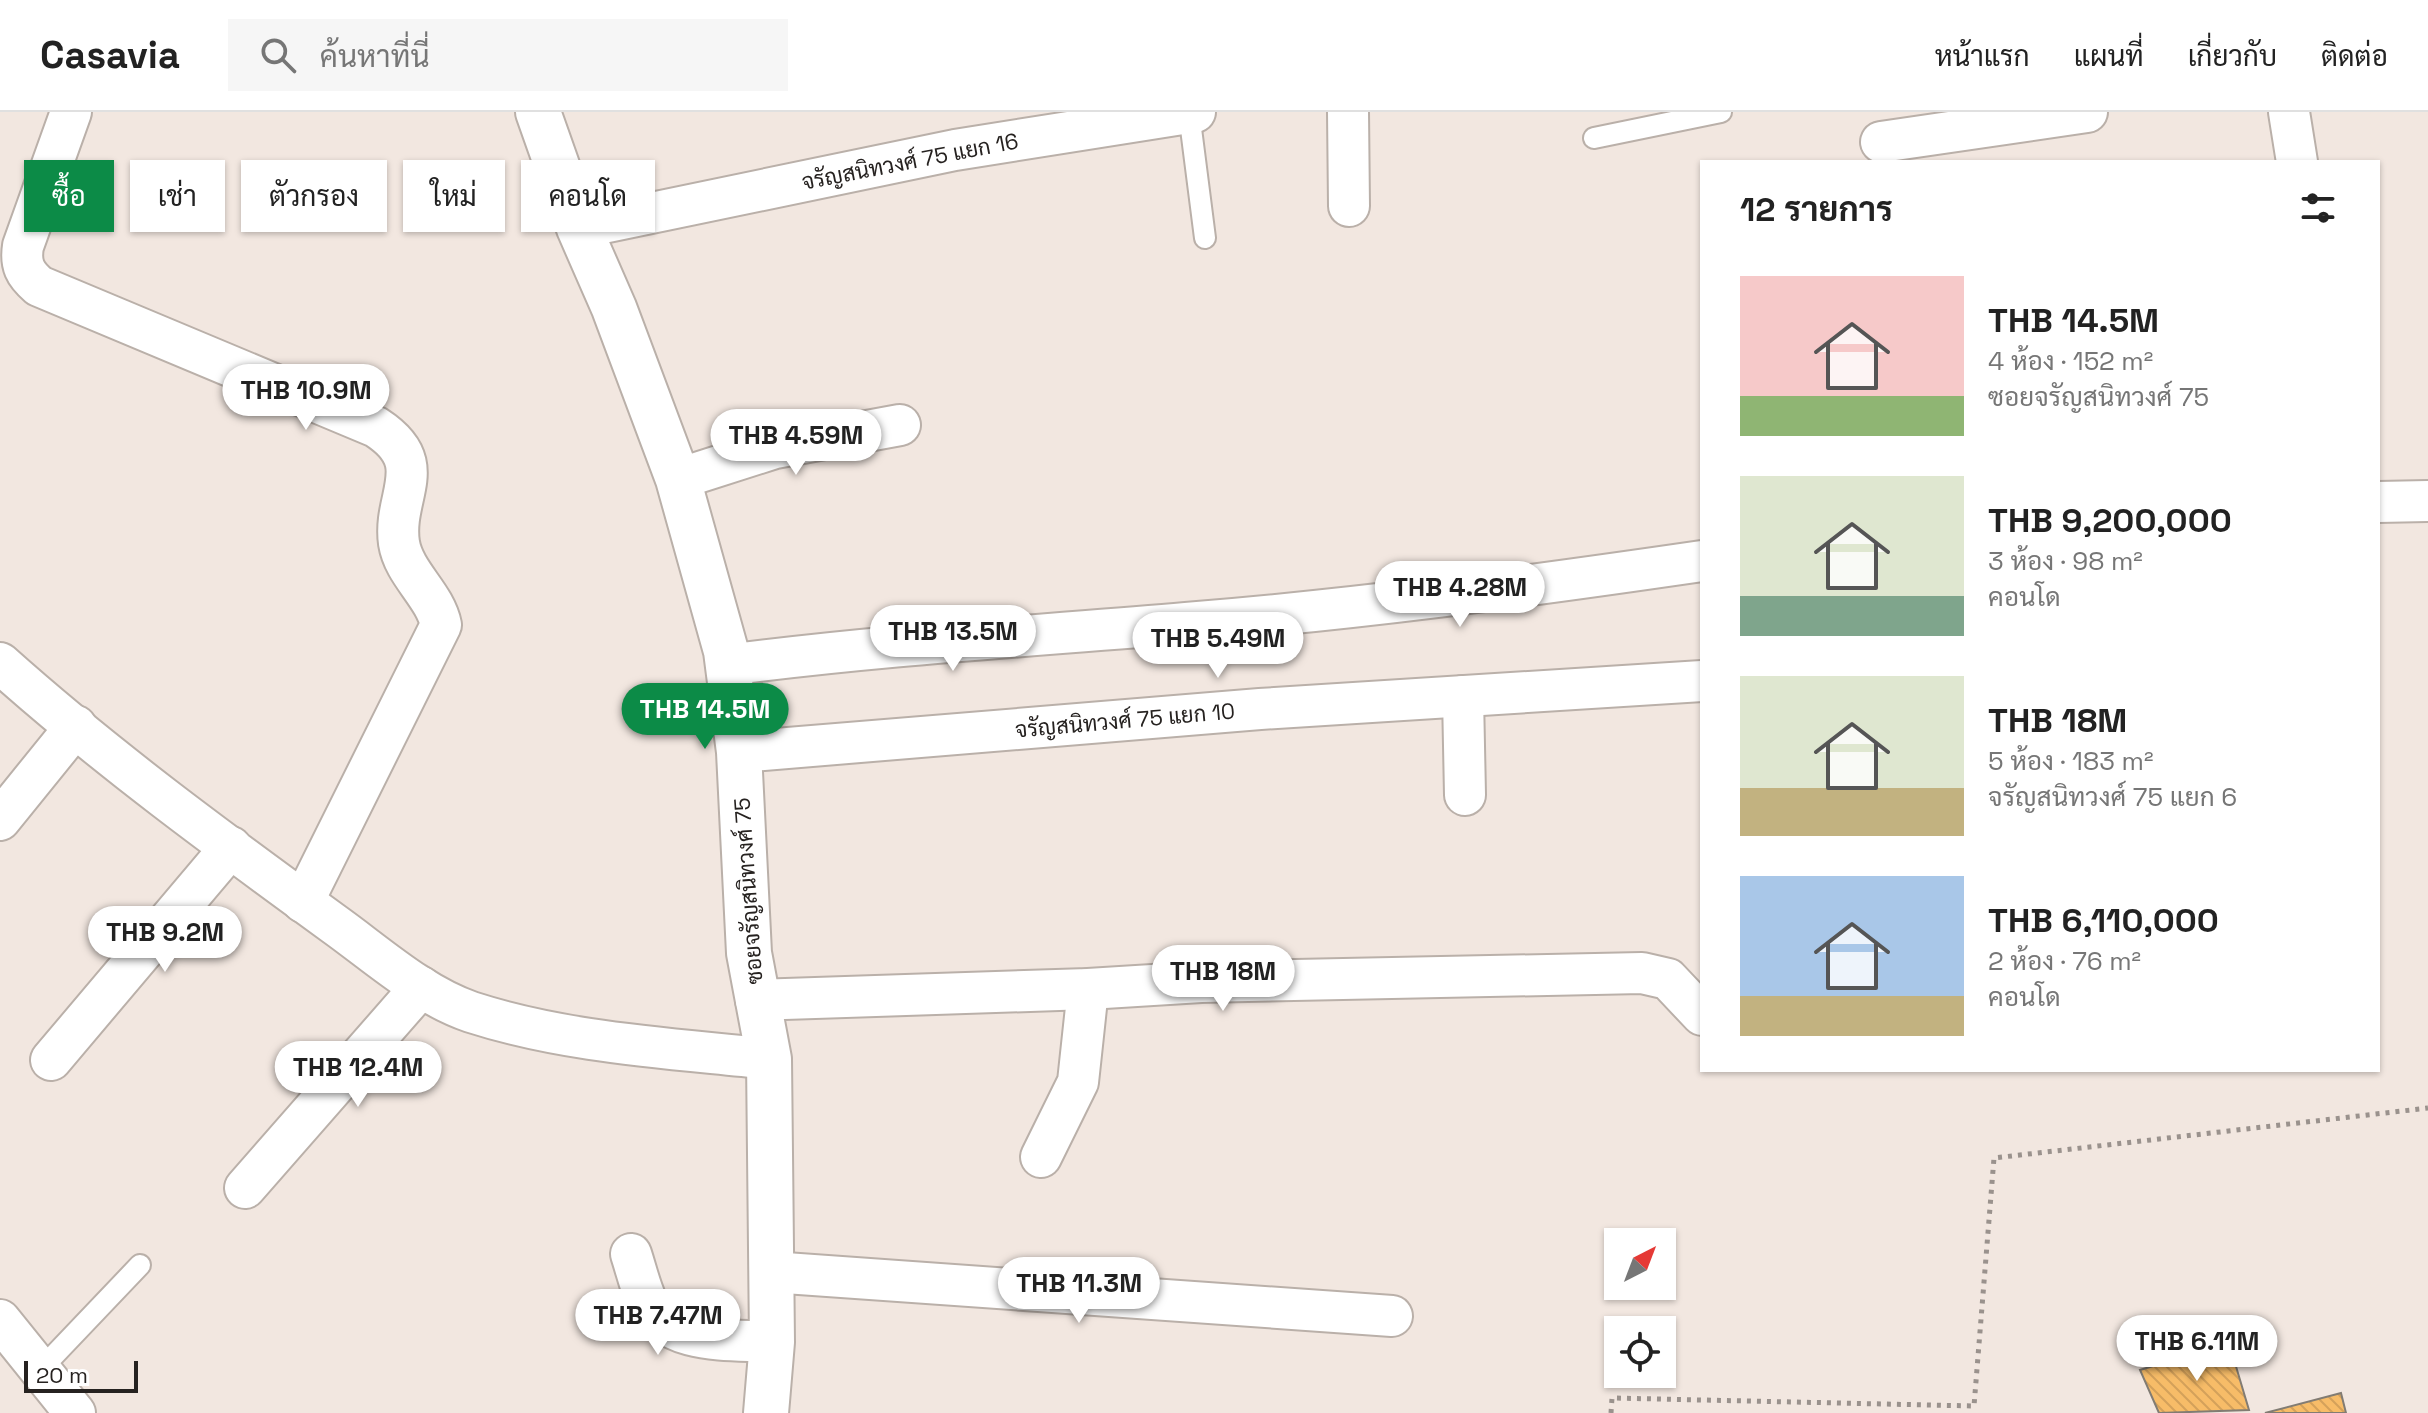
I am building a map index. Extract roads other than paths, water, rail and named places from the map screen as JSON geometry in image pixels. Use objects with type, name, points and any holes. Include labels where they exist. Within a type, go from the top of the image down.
[{"type":"street","points":[[71,112],[23,246],[21,260],[26,275],[39,286],[376,427],[393,438],[406,457],[399,543],[408,564],[438,611],[441,625],[303,902]]},
{"type":"street","name":"ซอยจรัญสนิทวงศ์ 75","points":[[538,112],[555,160]]},
{"type":"street","name":"จรัญสนิทวงศ์ 75 แยก 16","points":[[655,212],[955,150],[1195,112]]},
{"type":"street","points":[[1348,112],[1349,206]]},
{"type":"street","points":[[1881,142],[1966,120],[2087,112]]},
{"type":"street","points":[[2289,112],[2297,160]]},
{"type":"street","name":"ซอยจรัญสนิทวงศ์ 75","points":[[581,232],[614,308],[678,479],[713,593],[728,665],[739,752],[749,953],[769,1059],[772,1342],[766,1413]]},
{"type":"street","points":[[678,479],[775,448],[900,425]]},
{"type":"street","points":[[2380,502],[2428,501]]},
{"type":"street","points":[[728,665],[852,648],[1187,623],[1453,597],[1700,561]]},
{"type":"street","points":[[0,663],[231,847],[421,987],[468,1011],[544,1031],[769,1059]]},
{"type":"street","name":"จรัญสนิทวงศ์ 75 แยก 10","points":[[739,752],[1244,710],[1700,681]]},
{"type":"street","points":[[1463,696],[1465,795]]},
{"type":"street","points":[[0,820],[76,726]]},
{"type":"street","points":[[51,1060],[231,847]]},
{"type":"street","points":[[756,1000],[1088,989],[1201,982],[1642,973],[1668,979],[1700,1013]]},
{"type":"street","points":[[245,1188],[421,987]]},
{"type":"street","points":[[1041,1157],[1078,1082],[1088,989]]},
{"type":"street","points":[[631,1254],[647,1303],[663,1324],[686,1335],[772,1342]]},
{"type":"street","points":[[771,1272],[1392,1316]]},
{"type":"street","points":[[0,1320],[41,1369],[70,1411]]},
{"type":"lane","points":[[1594,138],[1721,112]]},
{"type":"lane","points":[[1189,113],[1205,238]]},
{"type":"lane","points":[[41,1369],[140,1265]]}]
